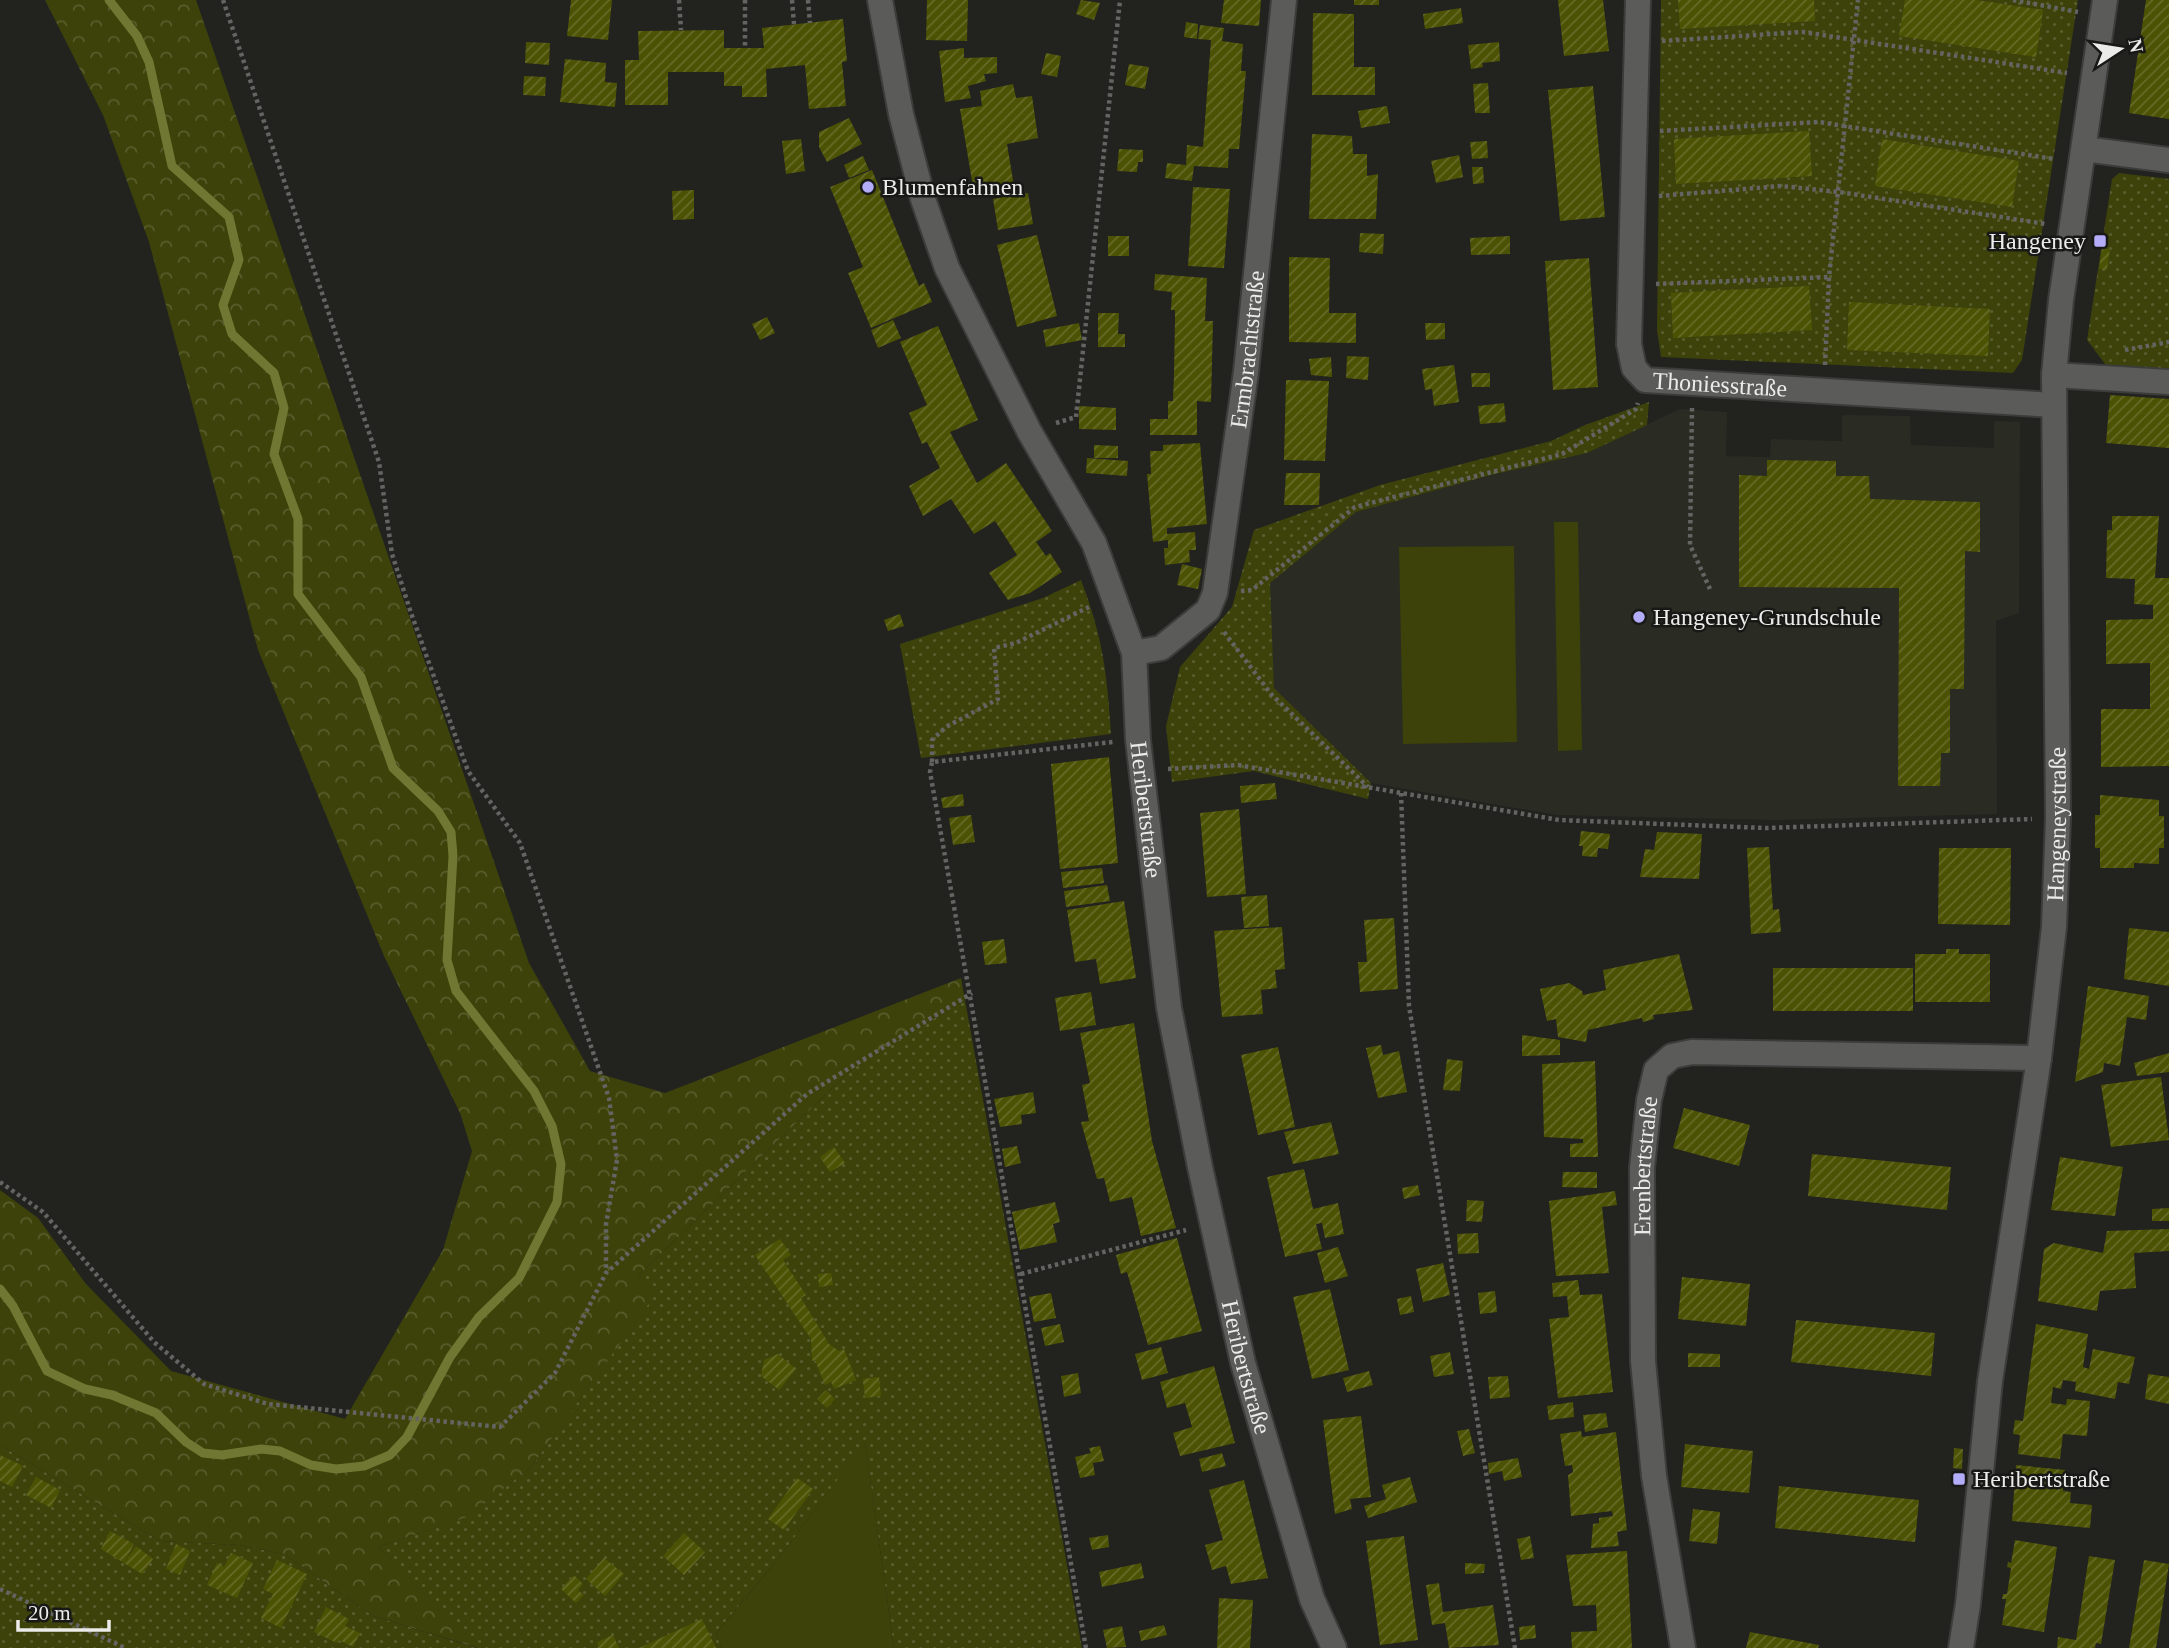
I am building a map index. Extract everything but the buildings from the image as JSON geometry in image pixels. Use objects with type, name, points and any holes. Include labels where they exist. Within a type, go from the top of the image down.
[{"type":"street","name":"Heribertstraße","points":[[880,0],[901,114],[923,199],[947,268],[1029,431],[1094,543],[1115,594],[1133,653],[1138,740],[1168,1008],[1243,1363],[1312,1599],[1332,1648]]},
{"type":"street","name":"Ermbrachtstraße","points":[[1212,602],[1246,372],[1284,0]]},
{"type":"street","name":"Thoniesstraße","points":[[1638,0],[1629,344],[1634,368],[1645,380],[2054,405]]},
{"type":"street","name":"Hangeneystraße","points":[[1961,1648],[1968,1604],[1990,1381],[2039,1058],[2054,927],[2058,818],[2054,374],[2104,8]]},
{"type":"street","points":[[2083,156],[2169,160]]},
{"type":"street","points":[[2054,374],[2169,382]]},
{"type":"street","points":[[1133,653],[1161,648],[1212,602]]},
{"type":"street","name":"Erenbertstraße","points":[[1683,1648],[1654,1476],[1643,1361],[1642,1168],[1649,1100],[1656,1070],[1672,1056],[1692,1052],[2039,1058]]},
{"type":"path","points":[[223,0],[375,449],[392,554],[411,612],[468,771],[520,843],[609,1098],[617,1160],[606,1224],[606,1273]]},
{"type":"path","points":[[679,0],[681,30]]},
{"type":"path","points":[[745,0],[745,48]]},
{"type":"path","points":[[792,0],[794,24]]},
{"type":"path","points":[[808,0],[810,23]]},
{"type":"path","points":[[1029,431],[1076,417],[1120,0]]},
{"type":"path","points":[[1823,391],[1829,277],[1858,0]]},
{"type":"path","points":[[2013,0],[2104,8]]},
{"type":"path","points":[[1637,43],[1803,32],[2094,78]]},
{"type":"path","points":[[1635,132],[1819,122],[2083,156]]},
{"type":"path","points":[[1633,198],[1781,186],[1839,192],[2072,228]]},
{"type":"path","points":[[1631,285],[1829,277]]},
{"type":"path","points":[[1368,788],[1271,694],[1212,602],[1252,590],[1355,507],[1562,454],[1636,409],[1645,380]]},
{"type":"path","points":[[1693,383],[1690,545],[1710,589]]},
{"type":"path","points":[[1086,1648],[972,993],[930,772],[932,740],[946,727],[998,699],[994,648],[1016,643],[1115,594]]},
{"type":"path","points":[[932,762],[1138,740]]},
{"type":"path","points":[[1171,769],[1238,765],[1559,820],[1766,828],[2058,818]]},
{"type":"path","points":[[1401,793],[1409,1006],[1515,1648]]},
{"type":"path","points":[[0,1182],[43,1212],[154,1342],[204,1384],[268,1404],[500,1426],[555,1373],[606,1273],[807,1094],[972,993]]},
{"type":"path","points":[[1021,1274],[1212,1224]]},
{"type":"path","points":[[0,1589],[125,1648]]},
{"type":"shaded area","name":"Hangeney-Grundschule","points":[[1680,409],[1727,412],[1726,456],[1770,457],[1771,439],[1842,441],[1842,415],[1910,416],[1911,445],[1994,448],[1994,421],[2020,422],[2019,613],[1996,621],[1997,814],[1775,820],[1557,815],[1371,783],[1274,688],[1269,583],[1356,512],[1491,475],[1587,453]]},
{"type":"green space","points":[[45,0],[196,0],[529,963],[590,1071],[665,1093],[961,978],[965,1000],[855,1066],[639,1275],[655,1295],[531,1467],[467,1517],[378,1547],[478,1648],[373,1616],[284,1554],[239,1545],[160,1541],[0,1445],[0,1190],[38,1218],[86,1284],[171,1371],[345,1419],[443,1250],[472,1151],[460,1113],[384,956],[258,650],[149,242],[103,115]]},
{"type":"green space","points":[[1661,0],[2078,0],[2022,360],[2013,373],[1661,357],[1657,330]]},
{"type":"green space","points":[[2119,173],[2169,179],[2169,372],[2108,368],[2087,340],[2112,179]]},
{"type":"green space","points":[[1649,402],[1647,425],[1587,453],[1491,475],[1356,512],[1270,583],[1274,688],[1371,783],[1368,799],[1254,771],[1172,782],[1166,726],[1180,667],[1232,607],[1254,530],[1380,485],[1551,441],[1585,425]]},
{"type":"green space","points":[[1554,522],[1578,522],[1582,750],[1558,751]]},
{"type":"green space","points":[[1514,546],[1517,742],[1403,744],[1399,547]]},
{"type":"green space","points":[[1081,580],[1103,656],[1111,734],[921,758],[900,644],[1043,598]]},
{"type":"green space","points":[[965,1000],[1082,1648],[894,1648],[865,1444],[779,1558],[716,1633],[722,1648],[477,1648],[378,1547],[466,1517],[531,1467],[654,1295],[639,1275],[855,1066]]},
{"type":"green space","points":[[865,1443],[894,1648],[722,1648],[716,1633],[779,1558]]},
{"type":"green space","points":[[0,1445],[160,1541],[239,1545],[284,1554],[373,1616],[477,1648],[0,1648]]},
{"type":"waterway","points":[[0,1289],[13,1306],[47,1371],[85,1389],[112,1395],[156,1413],[186,1442],[203,1453],[222,1455],[261,1449],[280,1451],[311,1465],[336,1469],[364,1466],[390,1455],[407,1437],[450,1357],[479,1317],[519,1278],[557,1202],[561,1164],[552,1126],[534,1091],[456,991],[447,960],[453,856],[451,832],[438,811],[393,768],[361,677],[298,594],[298,519],[274,454],[284,408],[274,373],[232,334],[223,305],[239,260],[229,217],[172,166],[149,62],[137,36],[109,0]]},
{"type":"place","name":"Blumenfahnen","points":[[868,187]]},
{"type":"place","name":"Hangeney","points":[[2100,241]]},
{"type":"place","name":"Hangeney-Grundschule","points":[[1639,617]]},
{"type":"place","name":"Heribertstraße","points":[[1959,1479]]}]
